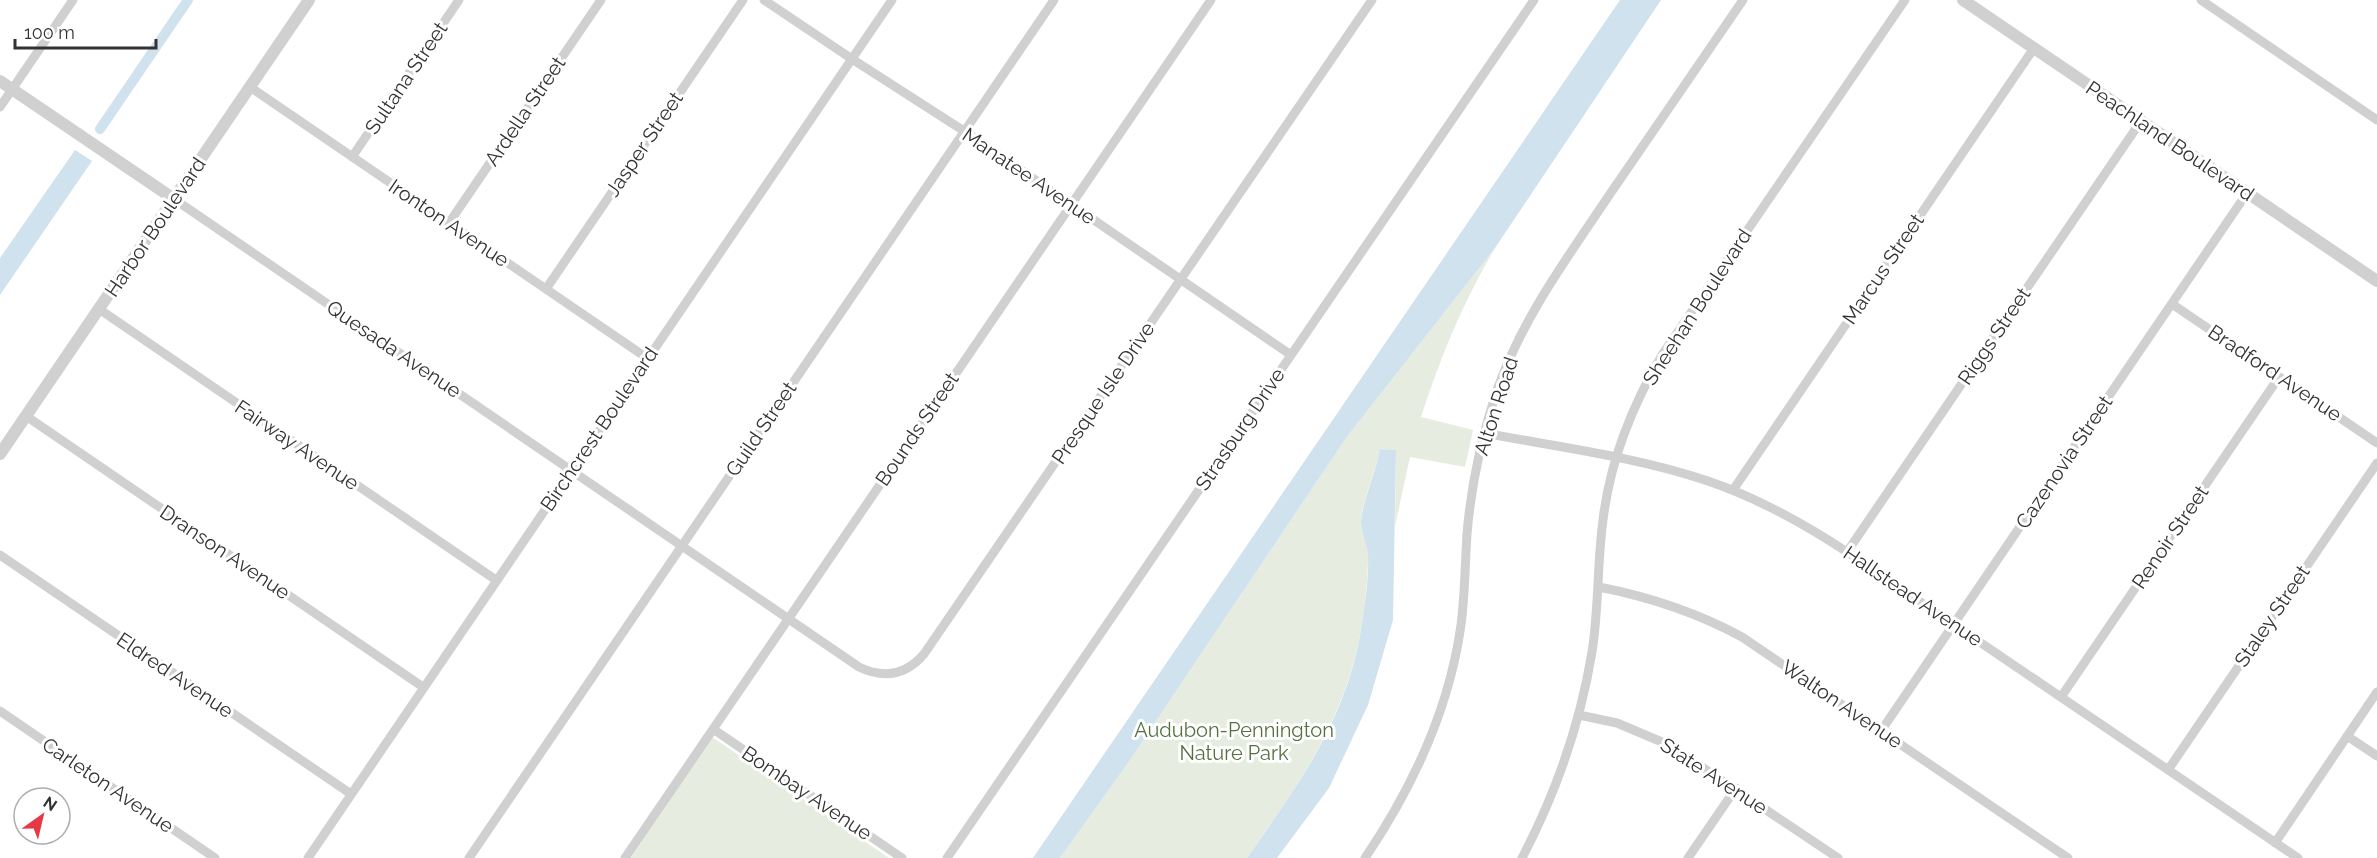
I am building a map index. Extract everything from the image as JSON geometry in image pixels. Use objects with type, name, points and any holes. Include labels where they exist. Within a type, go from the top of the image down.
[{"type":"street","points":[[0,108],[73,0]]},
{"type":"street","name":"Harbor Boulevard","points":[[0,454],[309,0]]},
{"type":"street","name":"Sultana Street","points":[[352,157],[459,0]]},
{"type":"street","name":"Ardella Street","points":[[449,223],[601,0]]},
{"type":"street","name":"Jasper Street","points":[[546,289],[743,0]]},
{"type":"street","name":"Manatee Avenue","points":[[764,0],[964,131],[1291,355]]},
{"type":"street","name":"Birchcrest Boulevard","points":[[308,858],[892,0]]},
{"type":"street","name":"Guild Street","points":[[469,858],[1054,0]]},
{"type":"street","name":"Bounds Street","points":[[625,858],[1210,0]]},
{"type":"street","name":"Presque Isle Drive","points":[[788,618],[870,672],[894,674],[916,664],[1372,0]]},
{"type":"street","name":"Strasburg Drive","points":[[947,858],[1534,0]]},
{"type":"street","name":"Alton Road","points":[[1365,858],[1414,778],[1428,746],[1448,687],[1461,627],[1470,506],[1484,433],[1510,358],[1545,291],[1743,0]]},
{"type":"street","name":"Sheehan Boulevard","points":[[1522,858],[1552,796],[1579,715],[1592,650],[1603,521],[1616,458],[1635,404],[1662,354],[1905,0]]},
{"type":"street","name":"Peachland Boulevard","points":[[1963,0],[2377,282]]},
{"type":"street","points":[[2201,0],[2377,120]]},
{"type":"street","name":"Marcus Street","points":[[1733,490],[2034,48]]},
{"type":"street","name":"Quesada Avenue","points":[[0,81],[788,618]]},
{"type":"street","name":"Ironton Avenue","points":[[250,87],[647,358]]},
{"type":"street","name":"Riggs Street","points":[[1847,552],[2141,121]]},
{"type":"street","name":"Cazenovia Street","points":[[1881,731],[2247,193]]},
{"type":"street","name":"Bradford Avenue","points":[[2172,304],[2377,443]]},
{"type":"street","name":"Fairway Avenue","points":[[99,309],[496,580]]},
{"type":"street","name":"Renoir Street","points":[[2061,697],[2279,376]]},
{"type":"street","name":"Dranson Avenue","points":[[26,416],[423,687]]},
{"type":"street","name":"Hallstead Avenue","points":[[1484,433],[1616,458],[1680,473],[1733,490],[1791,517],[1847,552],[2298,858]]},
{"type":"street","name":"Staley Street","points":[[2168,770],[2377,463]]},
{"type":"street","name":"Eldred Avenue","points":[[0,555],[351,794]]},
{"type":"street","name":"Walton Avenue","points":[[1599,587],[1666,603],[1724,627],[1760,648],[2068,858]]},
{"type":"street","points":[[2275,843],[2377,692]]},
{"type":"street","name":"Carleton Avenue","points":[[0,711],[215,858]]},
{"type":"street","name":"State Avenue","points":[[1579,715],[1617,723],[1656,738],[1685,754],[1838,858]]},
{"type":"street","name":"Bombay Avenue","points":[[712,729],[902,858]]},
{"type":"street","points":[[2347,736],[2377,756]]},
{"type":"street","points":[[1688,858],[1736,788]]},
{"type":"green space","name":"Audubon-Pennington Nature Park","points":[[1495,248],[1453,331],[1421,417],[1473,430],[1465,467],[1410,457],[1395,526],[1396,450],[1380,449],[1362,511],[1362,529],[1368,555],[1366,589],[1355,657],[1345,689],[1319,748],[1247,858],[1060,858],[1128,763],[1346,438]]},
{"type":"green space","points":[[712,737],[889,858],[631,858]]},
{"type":"water","points":[[1620,0],[1661,0],[1495,248],[1346,438],[1128,763],[1060,858],[1033,858]]},
{"type":"water","points":[[75,150],[92,161],[0,295],[0,258]]},
{"type":"water","points":[[1380,449],[1396,450],[1393,620],[1368,705],[1329,788],[1277,858],[1247,858],[1319,748],[1346,689],[1362,623],[1367,581],[1368,555],[1361,520]]},
{"type":"waterway","points":[[100,129],[188,0]]}]
